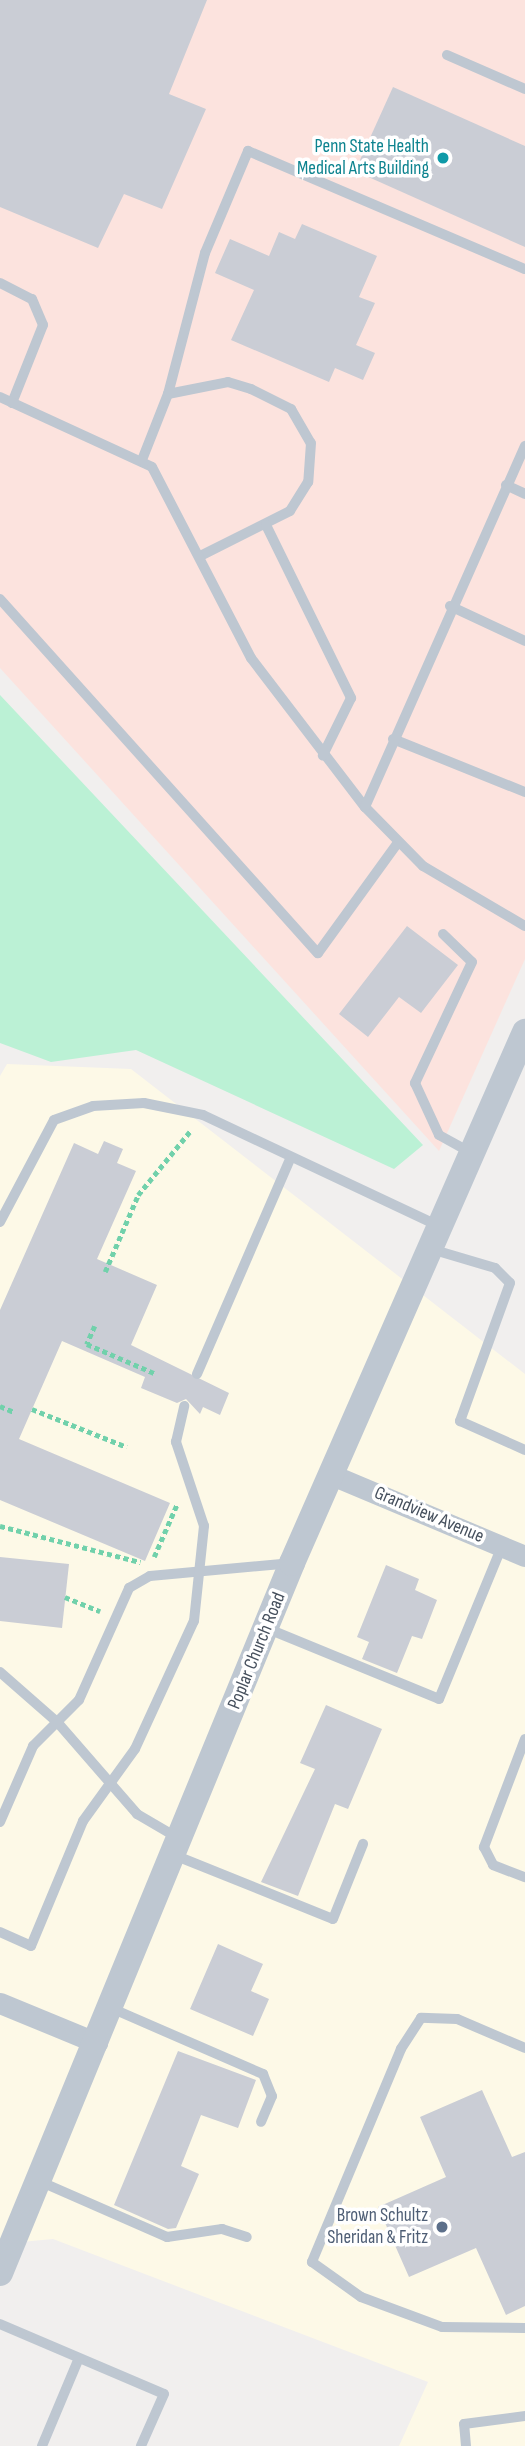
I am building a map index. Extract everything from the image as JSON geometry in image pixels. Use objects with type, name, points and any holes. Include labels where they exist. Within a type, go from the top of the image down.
[{"type":"street","name":"Poplar Church Road","points":[[0,2273],[97,2043],[292,1563],[474,1154],[525,1032]]},
{"type":"street","name":"Grandview Avenue","points":[[332,1475],[525,1556]]},
{"type":"street","points":[[0,2003],[97,2043]]},
{"type":"lane","points":[[447,55],[525,89]]},
{"type":"lane","points":[[142,460],[167,394],[205,253],[248,150],[525,270]]},
{"type":"lane","points":[[0,283],[32,299],[43,325],[12,403]]},
{"type":"lane","points":[[167,394],[228,382],[277,401],[299,418],[312,443],[313,467],[290,511],[200,556]]},
{"type":"lane","points":[[0,397],[142,460],[160,478],[251,658],[365,807],[397,845],[525,926]]},
{"type":"lane","points":[[365,807],[450,606],[525,446]]},
{"type":"lane","points":[[506,485],[525,494]]},
{"type":"lane","points":[[266,525],[351,698],[323,755]]},
{"type":"lane","points":[[0,599],[318,953],[397,845]]},
{"type":"lane","points":[[450,606],[525,641]]},
{"type":"lane","points":[[393,739],[525,792]]},
{"type":"lane","points":[[443,934],[472,962],[415,1083],[439,1135],[474,1154]]},
{"type":"lane","points":[[0,1222],[41,1135],[54,1120],[93,1106],[172,1107],[291,1157],[495,1268],[510,1283],[460,1421],[525,1450]]},
{"type":"lane","points":[[197,1374],[291,1157]]},
{"type":"lane","points":[[0,1932],[31,1946],[83,1821],[135,1749],[194,1621],[203,1570],[203,1513],[175,1435],[184,1406]]},
{"type":"lane","points":[[266,1628],[439,1699],[502,1546]]},
{"type":"lane","points":[[0,1822],[33,1746],[79,1700],[129,1588],[150,1576],[292,1563]]},
{"type":"lane","points":[[0,1672],[58,1723],[137,1814],[177,1847],[333,1919],[363,1844]]},
{"type":"lane","points":[[525,1739],[484,1847],[493,1865],[525,1877]]},
{"type":"lane","points":[[111,2008],[263,2074],[272,2096],[261,2122]]},
{"type":"lane","points":[[525,2048],[457,2018],[421,2018],[401,2049],[312,2262],[361,2297],[442,2327],[525,2328]]},
{"type":"lane","points":[[39,2181],[167,2237],[222,2228],[247,2237]]},
{"type":"lane","points":[[0,2324],[164,2394],[141,2446]]},
{"type":"lane","points":[[42,2446],[79,2358]]},
{"type":"lane","points":[[466,2446],[464,2424],[525,2416]]},
{"type":"path","points":[[105,1272],[138,1195],[195,1125]]},
{"type":"path","points":[[95,1326],[87,1344],[153,1373]]},
{"type":"path","points":[[0,1406],[14,1412]]},
{"type":"path","points":[[32,1409],[127,1447]]},
{"type":"path","points":[[0,1526],[150,1564],[180,1497]]},
{"type":"path","points":[[65,1597],[83,1604]]},
{"type":"shaded area","points":[[0,0],[525,0],[525,959],[439,1151],[0,668]]},
{"type":"shaded area","points":[[7,1064],[131,1069],[525,1374],[525,2446],[399,2446],[428,2382],[53,2239],[0,2244],[0,1076]]},
{"type":"green space","points":[[0,695],[423,1145],[394,1169],[136,1050],[51,1062],[0,1043]]},
{"type":"building","points":[[0,0],[207,0],[169,94],[206,109],[162,209],[124,194],[98,248],[0,207]]},
{"type":"building","name":"Penn State Health Medical Arts Building","points":[[393,87],[525,146],[525,247],[355,171]]},
{"type":"building","points":[[302,224],[377,256],[359,297],[375,303],[356,345],[375,353],[363,380],[335,368],[329,382],[231,340],[254,290],[215,273],[230,239],[269,256],[279,232],[295,239]]},
{"type":"building","points":[[407,926],[458,965],[421,1013],[399,997],[368,1037],[339,1014]]},
{"type":"building","points":[[104,1141],[123,1149],[117,1163],[136,1171],[97,1259],[157,1285],[131,1345],[229,1393],[220,1415],[203,1407],[200,1414],[186,1399],[177,1403],[141,1388],[145,1377],[62,1341],[19,1439],[170,1503],[145,1561],[0,1500],[0,1310],[74,1143],[98,1154]]},
{"type":"building","points":[[0,1557],[69,1564],[62,1628],[0,1621]]},
{"type":"building","points":[[386,1565],[419,1579],[415,1590],[437,1600],[422,1639],[412,1636],[397,1673],[362,1659],[369,1642],[357,1637]]},
{"type":"building","points":[[326,1705],[382,1729],[348,1809],[335,1804],[298,1896],[261,1882],[315,1769],[300,1763]]},
{"type":"building","points":[[218,1944],[263,1964],[251,1991],[269,1999],[253,2036],[190,2009]]},
{"type":"building","points":[[178,2051],[256,2080],[238,2128],[201,2115],[181,2166],[199,2174],[176,2228],[168,2229],[114,2205]]},
{"type":"building","points":[[482,2090],[512,2157],[525,2152],[525,2306],[506,2315],[476,2248],[409,2277],[378,2207],[446,2177],[420,2117]]},
{"type":"place","name":"Penn State Health Medical Arts Building","points":[[443,158]]},
{"type":"place","name":"Brown Schultz Sheridan & Fritz","points":[[442,2227]]}]
